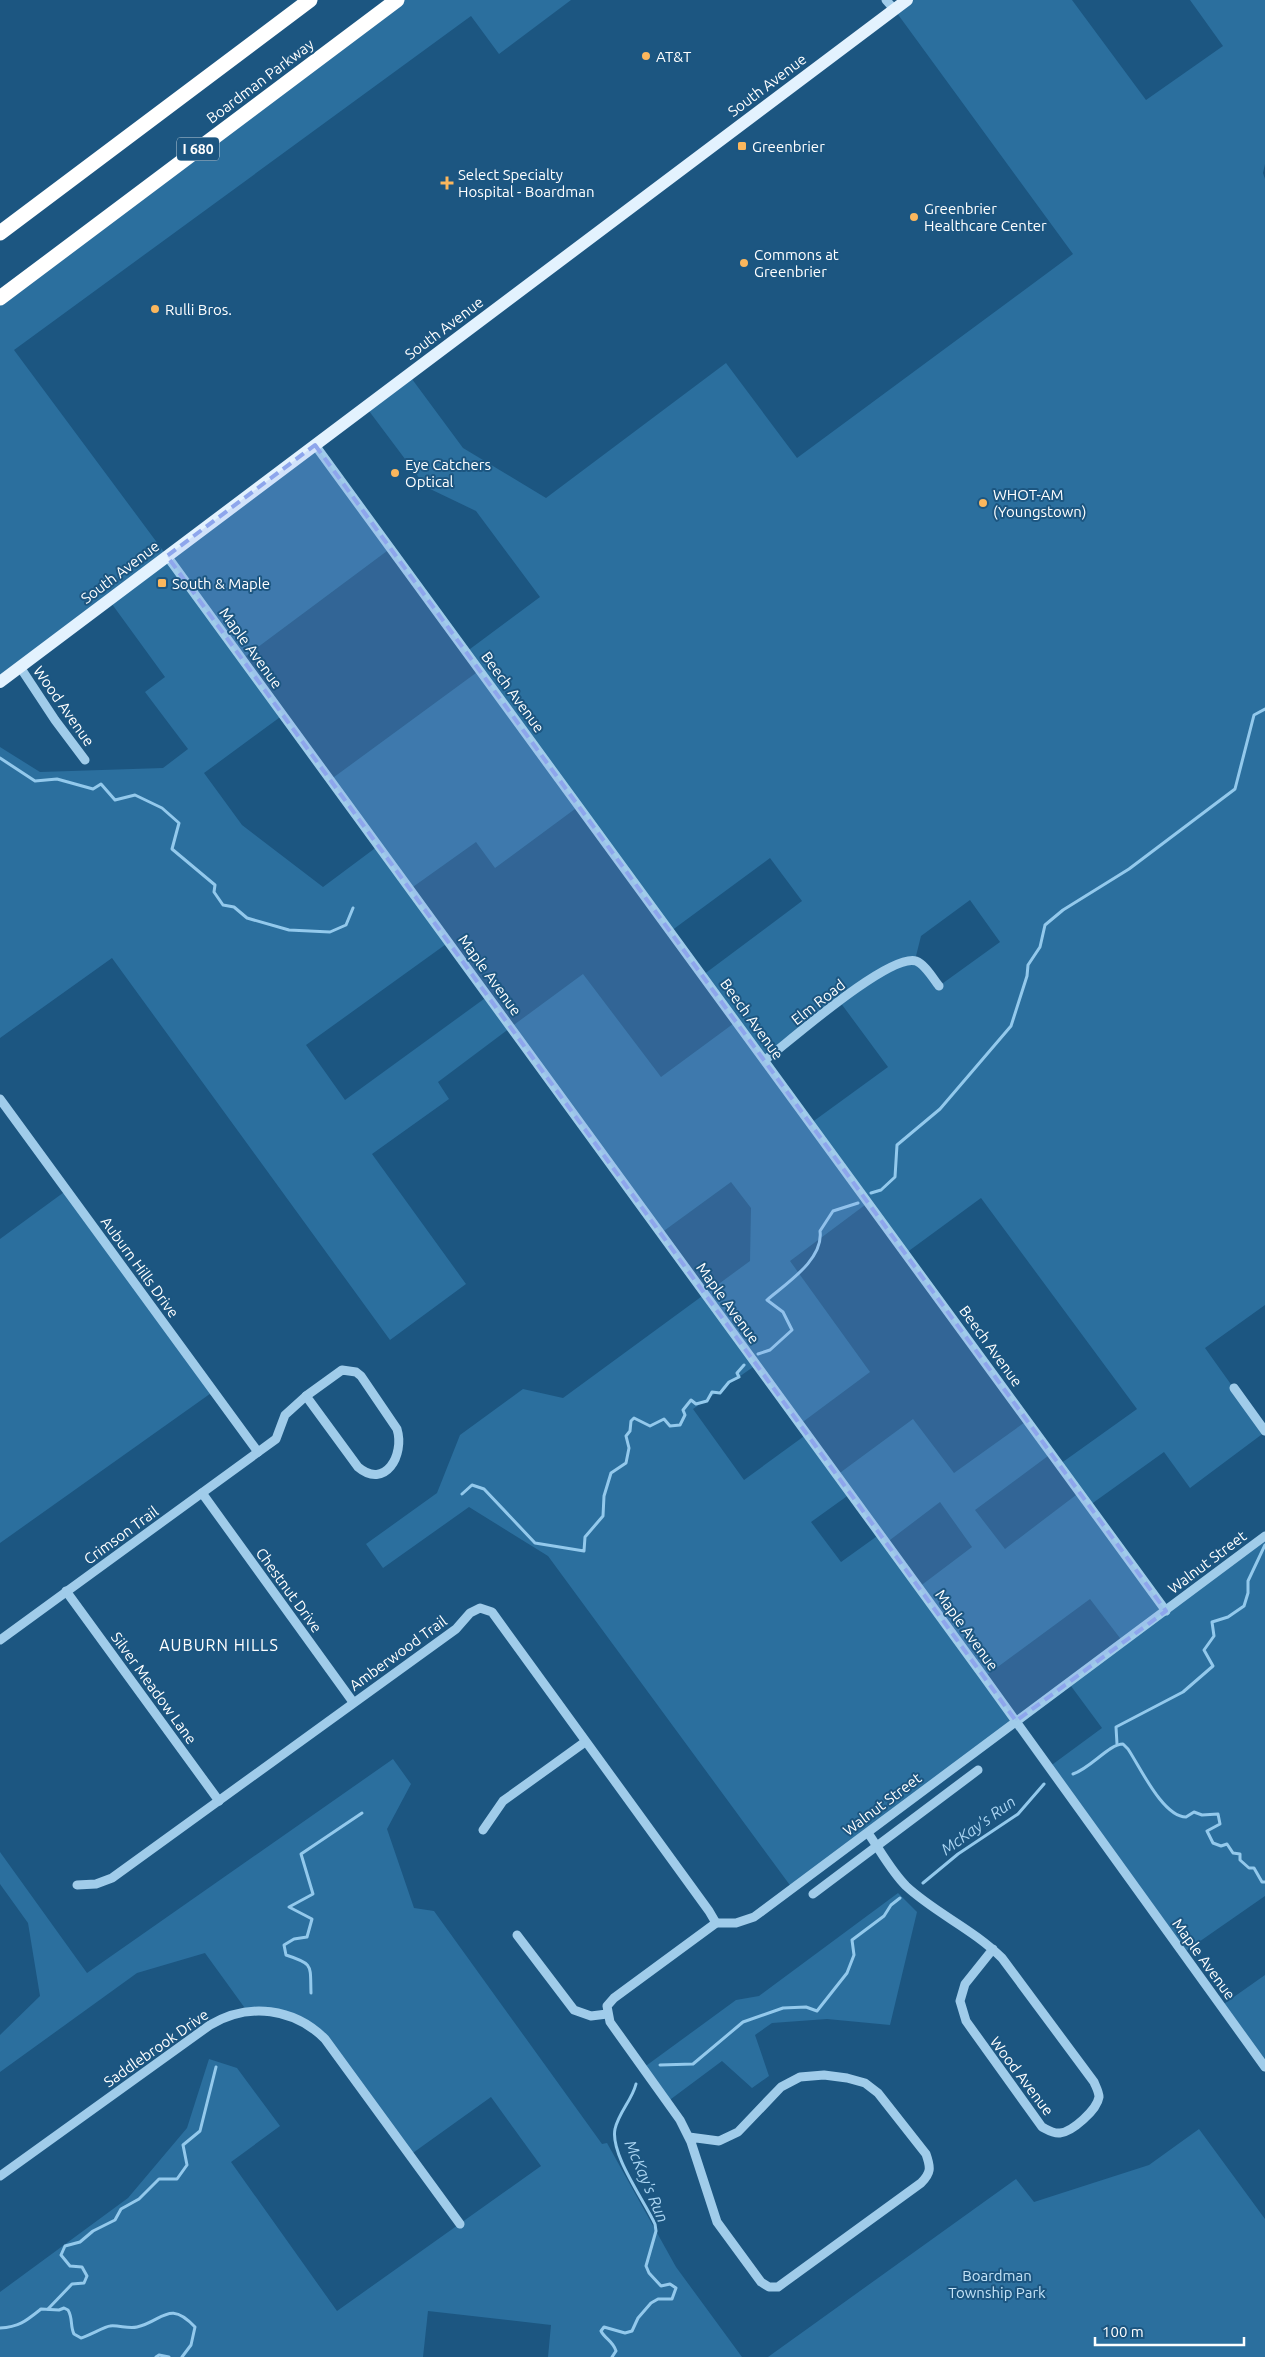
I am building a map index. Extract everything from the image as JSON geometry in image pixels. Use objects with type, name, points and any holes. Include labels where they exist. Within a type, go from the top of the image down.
[{"type":"highway","points":[[0,233],[310,0]]},
{"type":"highway","name":"Boardman Parkway","points":[[0,298],[397,0]]},
{"type":"main road","name":"South Avenue","points":[[0,682],[315,445],[890,5],[906,0]]},
{"type":"street","name":"Beech Avenue","points":[[315,445],[1166,1610]]},
{"type":"street","name":"Maple Avenue","points":[[167,556],[1016,1721],[1265,2067]]},
{"type":"street","name":"Wood Avenue","points":[[20,667],[55,720],[85,760]]},
{"type":"street","name":"Elm Road","points":[[765,1060],[863,984],[890,966],[915,960],[920,962],[939,986]]},
{"type":"street","name":"Auburn Hills Drive","points":[[0,1099],[258,1452]]},
{"type":"street","name":"Crimson Trail","points":[[0,1640],[276,1439],[285,1415],[306,1396],[336,1373],[349,1370],[356,1372],[365,1380],[398,1429],[400,1448],[394,1462],[384,1472],[377,1475],[362,1471],[348,1456],[306,1396]]},
{"type":"street","points":[[1234,1388],[1265,1431]]},
{"type":"street","name":"Chestnut Drive","points":[[202,1493],[353,1702]]},
{"type":"street","name":"Walnut Street","points":[[716,1923],[736,1923],[754,1917],[1265,1536]]},
{"type":"street","name":"Silver Meadow Lane","points":[[66,1592],[219,1801]]},
{"type":"street","name":"Amberwood Trail","points":[[77,1885],[96,1884],[112,1878],[456,1629],[475,1609],[485,1608],[492,1612],[716,1923]]},
{"type":"street","points":[[483,1830],[503,1801],[586,1742]]},
{"type":"street","points":[[812,1894],[978,1770]]},
{"type":"street","name":"Wood Avenue","points":[[868,1833],[904,1884],[924,1901],[993,1949],[1094,2082],[1100,2095],[1096,2106],[1087,2117],[1062,2133],[1052,2133],[1042,2127],[966,2021],[960,2001],[965,1984],[993,1949]]},
{"type":"street","points":[[689,2137],[719,2141],[738,2132],[781,2087],[800,2077],[847,2078],[865,2083],[878,2092],[926,2154],[930,2166],[929,2174],[921,2183],[778,2287],[769,2287],[761,2282],[717,2222],[689,2137],[671,2107],[610,2022],[607,2014],[607,2006],[614,1998],[716,1923]]},
{"type":"street","points":[[517,1935],[574,2010],[591,2016],[607,2014]]},
{"type":"street","name":"Saddlebrook Drive","points":[[0,2176],[210,2025],[237,2013],[267,2011],[299,2020],[325,2039],[460,2224]]},
{"type":"highlighted area","points":[[315,445],[1166,1611],[1016,1721],[167,556]]},
{"type":"green space","points":[[397,0],[571,0],[499,54],[471,16],[14,350],[167,556],[315,445],[391,548],[242,659],[283,715],[204,773],[242,825],[323,887],[378,846],[330,780],[480,670],[466,652],[540,597],[476,511],[426,487],[366,407],[409,375],[463,448],[546,498],[726,363],[797,458],[1073,254],[894,9],[907,0],[1072,0],[1146,100],[1223,46],[1190,0],[1265,0],[1265,164],[1263,173],[1265,179],[1265,1305],[1205,1348],[1265,1432],[1190,1488],[1164,1452],[1090,1505],[1166,1610],[1265,1536],[1265,1896],[1183,1953],[1049,1767],[1102,1728],[1068,1682],[1123,1642],[1090,1599],[984,1677],[1016,1721],[792,1888],[548,1556],[469,1507],[383,1568],[366,1544],[437,1493],[460,1435],[523,1389],[563,1398],[750,1261],[751,1208],[731,1182],[661,1233],[510,1028],[438,1082],[449,1099],[372,1154],[466,1284],[390,1340],[112,958],[0,1038],[0,747],[40,772],[163,768],[188,749],[145,692],[165,677],[109,600],[0,682],[0,298]],"holes":[[[579,806],[671,931],[770,858],[802,901],[703,975],[737,1021],[661,1077],[583,974],[511,1027],[488,996],[345,1100],[306,1045],[449,942],[410,889],[476,842],[495,868]],[[970,900],[1000,942],[939,986],[915,960],[921,936]],[[840,1002],[888,1067],[811,1123],[766,1060]],[[981,1198],[1137,1409],[1060,1464],[1080,1492],[1005,1549],[975,1510],[1052,1453],[1028,1420],[954,1473],[913,1419],[837,1475],[807,1434],[744,1480],[693,1409],[756,1365],[800,1424],[870,1372],[790,1261],[869,1202],[906,1253]],[[850,1494],[880,1534],[841,1562],[811,1522]],[[940,1502],[972,1547],[919,1587],[886,1543]]]},
{"type":"green space","points":[[67,1190],[214,1391],[0,1543],[0,1239]]},
{"type":"green space","points":[[393,1759],[411,1784],[387,1829],[414,1908],[434,1911],[602,2144],[607,2143],[676,2267],[742,2357],[548,2357],[551,2325],[428,2311],[423,2357],[0,2357],[0,2292],[128,2198],[187,2128],[209,2059],[237,2068],[280,2126],[231,2162],[337,2311],[541,2166],[491,2097],[410,2155],[332,2047],[299,2020],[247,2011],[205,1953],[137,1973],[0,2072],[0,2035],[40,1996],[28,1923],[0,1884],[0,1852],[87,1973]]},
{"type":"green space","points":[[898,1893],[917,1912],[890,2025],[827,2019],[772,2023],[755,2035],[769,2076],[752,2088],[722,2061],[667,2102],[643,2068],[736,2000],[759,1996]]},
{"type":"green space","points":[[1265,1975],[1265,2067],[1221,2006]]},
{"type":"green space","name":"Boardman Township Park","points":[[1199,2129],[1265,2219],[1265,2357],[768,2357],[1016,2179],[1034,2202],[1149,2165]]},
{"type":"waterway","points":[[871,1193],[881,1190],[895,1177],[897,1145],[940,1109],[1011,1026],[1027,976],[1028,965],[1040,947],[1045,925],[1063,910],[1129,869],[1235,789],[1254,715],[1265,709]]},
{"type":"waterway","points":[[0,758],[35,781],[57,779],[93,789],[101,784],[115,800],[135,795],[162,808],[179,823],[172,849],[215,885],[214,892],[223,905],[234,907],[247,918],[289,930],[330,932],[346,925],[353,908]]},
{"type":"waterway","points":[[758,1354],[770,1350],[792,1330],[783,1312],[767,1300],[793,1279],[810,1261],[820,1242],[820,1231],[833,1211],[858,1203]]},
{"type":"waterway","points":[[462,1494],[472,1485],[484,1489],[535,1543],[584,1551],[585,1537],[603,1516],[604,1496],[611,1473],[626,1463],[629,1448],[626,1436],[630,1431],[631,1421],[634,1418],[650,1426],[664,1419],[670,1426],[680,1425],[685,1415],[683,1410],[691,1400],[696,1404],[707,1401],[712,1392],[720,1393],[729,1382],[739,1377],[737,1373],[744,1365]]},
{"type":"waterway","points":[[1117,1744],[1116,1727],[1183,1692],[1213,1666],[1204,1650],[1214,1636],[1212,1622],[1228,1617],[1244,1606],[1248,1593],[1248,1581],[1265,1545]]},
{"type":"waterway","name":"McKay's Run","points":[[1073,1774],[1112,1748],[1123,1744],[1153,1790],[1169,1809],[1177,1815],[1186,1817],[1194,1812],[1202,1815],[1218,1814],[1220,1824],[1207,1831],[1213,1843],[1221,1846],[1227,1844],[1233,1853],[1240,1854],[1240,1860],[1249,1868],[1254,1868],[1262,1882],[1265,1882]]},
{"type":"waterway","name":"McKay's Run","points":[[923,1883],[958,1854],[1018,1814],[1044,1784]]},
{"type":"waterway","points":[[311,1993],[309,1967],[302,1961],[286,1955],[284,1945],[294,1939],[307,1937],[312,1919],[289,1907],[313,1894],[301,1854],[362,1813]]},
{"type":"waterway","name":"McKay's Run","points":[[660,2065],[693,2064],[743,2022],[783,2008],[806,2007],[817,2011],[847,1973],[854,1955],[852,1940],[884,1916],[891,1905],[900,1898]]},
{"type":"waterway","points":[[48,2309],[72,2284],[84,2283],[87,2276],[82,2267],[70,2266],[61,2255],[65,2246],[80,2242],[93,2231],[115,2220],[121,2209],[139,2199],[159,2179],[177,2179],[187,2165],[183,2145],[200,2131],[216,2067]]},
{"type":"waterway","name":"McKay's Run","points":[[612,2357],[616,2351],[601,2331],[604,2327],[625,2333],[632,2331],[638,2318],[651,2303],[658,2299],[672,2299],[676,2288],[670,2284],[661,2286],[649,2273],[646,2266],[656,2231],[655,2224],[629,2177],[615,2139],[617,2123],[636,2084]]},
{"type":"waterway","name":"McKay's Run","points":[[0,2328],[22,2323],[41,2309],[59,2310],[64,2308],[70,2313],[74,2334],[81,2338],[110,2326],[137,2327],[166,2314],[179,2314],[195,2327],[191,2345],[182,2357]]},
{"type":"waterway","name":"McKay's Run","points":[[156,2357],[159,2355],[169,2357]]},
{"type":"place","name":"AT&T","points":[[646,56]]},
{"type":"place","name":"Greenbrier","points":[[742,146]]},
{"type":"place","name":"Select Specialty Hospital - Boardman","points":[[447,183]]},
{"type":"place","name":"Greenbrier Healthcare Center","points":[[914,217]]},
{"type":"place","name":"Commons at Greenbrier","points":[[744,263]]},
{"type":"place","name":"Rulli Bros.","points":[[155,309]]},
{"type":"place","name":"Eye Catchers Optical","points":[[395,473]]},
{"type":"place","name":"WHOT-AM (Youngstown)","points":[[983,503]]},
{"type":"place","name":"South & Maple","points":[[162,583]]},
{"type":"district","name":"AUBURN HILLS","points":[[219,1645]]}]
